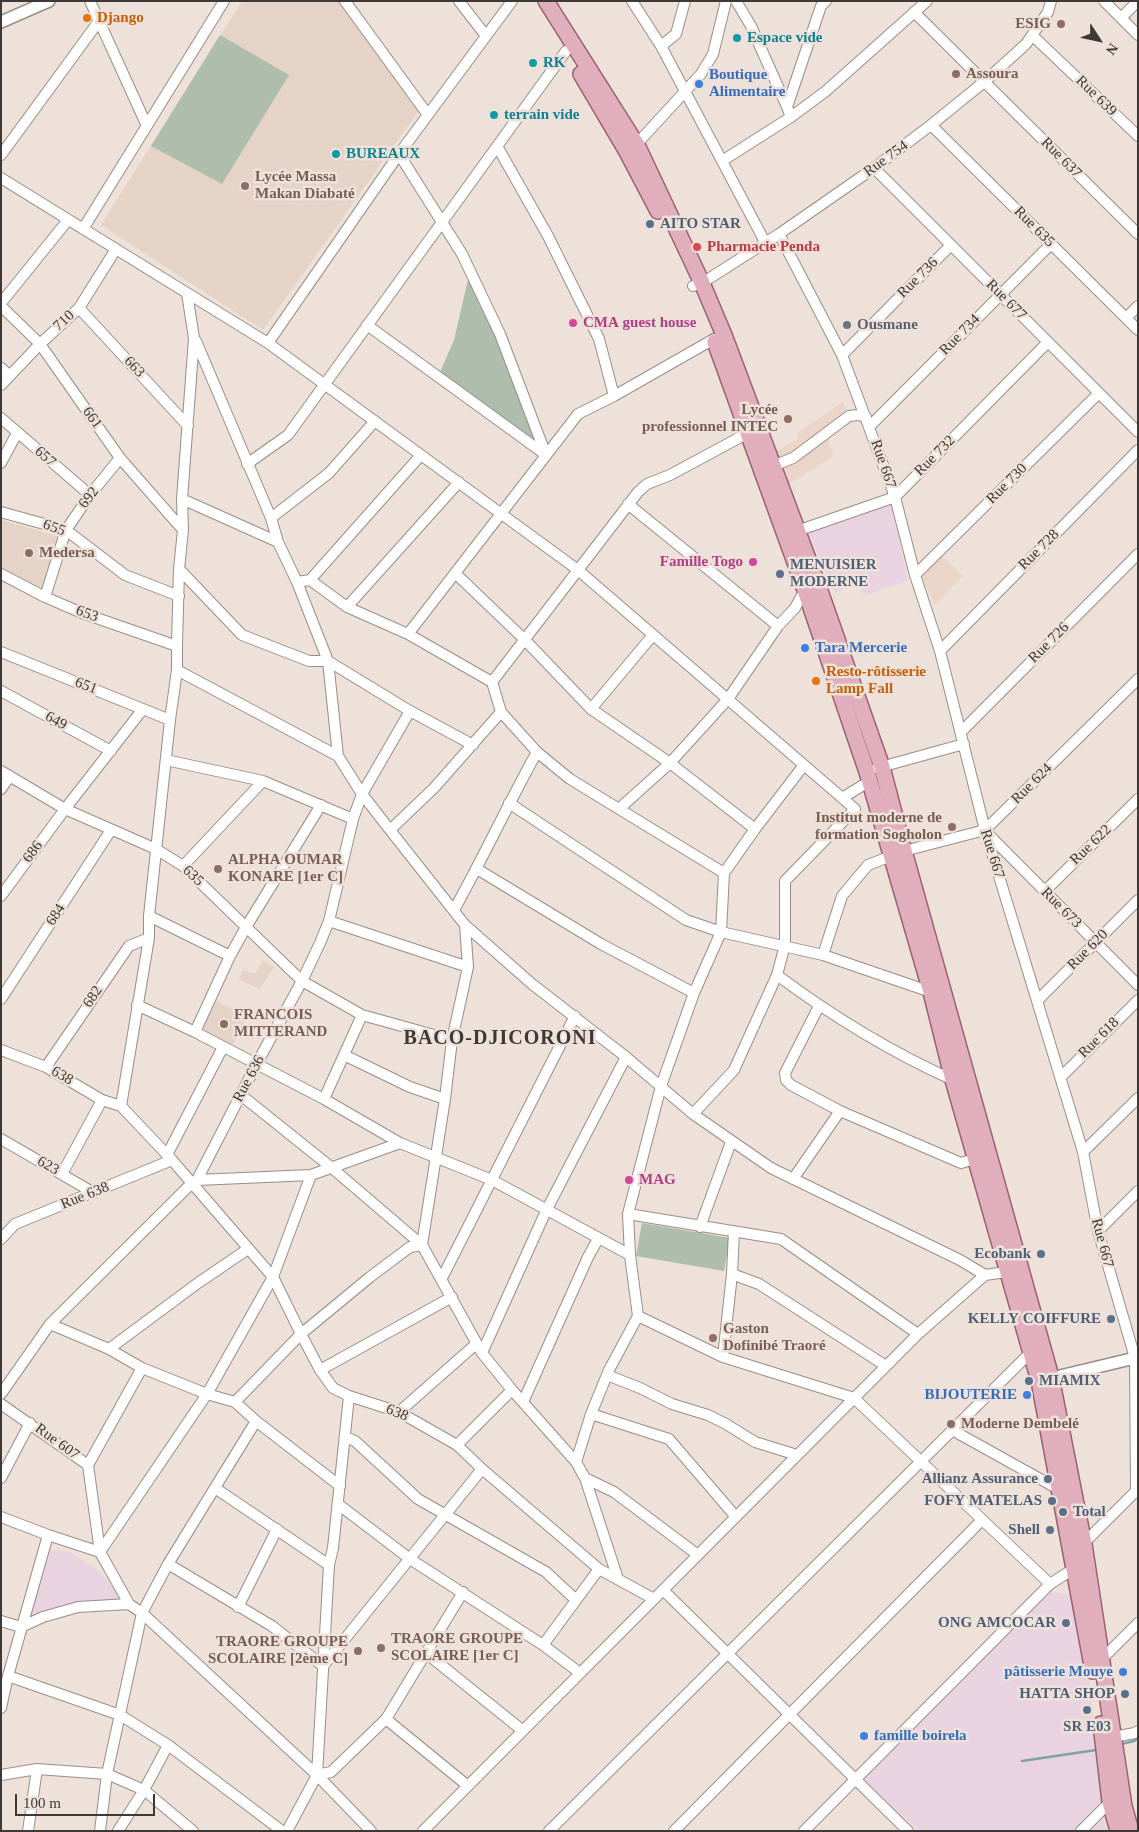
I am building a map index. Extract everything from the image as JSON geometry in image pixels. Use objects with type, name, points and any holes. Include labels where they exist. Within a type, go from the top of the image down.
[{"type":"main road","points":[[534,1],[632,149]]},
{"type":"main road","points":[[546,1],[632,149],[663,220],[724,335],[882,767],[898,853],[1045,1379],[1067,1491],[1110,1802],[1118,1831]]},
{"type":"main road","points":[[698,284],[714,339],[805,590],[868,776],[898,853]]},
{"type":"main road","points":[[938,995],[953,1080],[982,1157]]},
{"type":"main road","points":[[1067,1491],[1084,1544],[1077,1561],[1101,1660],[1124,1806],[1131,1831]]},
{"type":"street","points":[[1,22],[49,1]]},
{"type":"street","points":[[90,1],[147,126]]},
{"type":"street","points":[[83,229],[224,1]]},
{"type":"street","points":[[345,1],[428,115]]},
{"type":"street","points":[[459,1],[486,36]]},
{"type":"street","points":[[268,343],[399,154],[512,1]]},
{"type":"street","points":[[632,1],[661,46],[765,242]]},
{"type":"street","points":[[661,46],[676,34],[685,1]]},
{"type":"street","points":[[632,149],[701,74],[713,54],[726,1]]},
{"type":"street","points":[[736,1],[751,26],[789,112]]},
{"type":"street","points":[[722,161],[789,112],[826,91],[927,1]]},
{"type":"street","name":"Rue 754","points":[[698,284],[779,234],[874,168],[931,125],[984,82],[1034,36],[1048,12],[1051,1]]},
{"type":"street","points":[[1104,1],[1138,35]]},
{"type":"street","points":[[1120,18],[1138,1]]},
{"type":"street","points":[[789,112],[823,3]]},
{"type":"street","name":"Rue 637","points":[[914,12],[1138,234]]},
{"type":"street","points":[[1,155],[99,21]]},
{"type":"street","name":"Rue 639","points":[[1034,36],[1138,136]]},
{"type":"street","points":[[247,464],[288,435],[566,51]]},
{"type":"street","name":"Rue 635","points":[[931,125],[1138,330]]},
{"type":"street","points":[[497,146],[548,236],[600,339],[614,396]]},
{"type":"street","points":[[399,154],[462,254],[500,334],[546,455]]},
{"type":"street","name":"Rue 677","points":[[874,168],[1138,432]]},
{"type":"street","points":[[1,178],[268,343],[459,482],[578,570],[856,809],[785,881],[785,945],[777,976],[734,1070],[693,1114]]},
{"type":"street","points":[[1,304],[68,220]]},
{"type":"street","name":"Rue 667","points":[[779,234],[842,355],[895,497],[915,575],[940,651],[985,830],[1083,1152],[1098,1231],[1136,1356],[1137,1491]]},
{"type":"street","name":"Rue 734","points":[[868,422],[1050,244]]},
{"type":"street","name":"Rue 736","points":[[842,355],[951,245]]},
{"type":"street","name":"710","points":[[1,384],[5,372],[40,344],[79,308],[116,249]]},
{"type":"street","points":[[121,1106],[149,938],[149,916],[156,849],[170,720],[178,670],[177,646],[183,530],[182,500],[194,338],[187,293]]},
{"type":"street","name":"661","points":[[1,304],[40,344],[120,458],[183,530]]},
{"type":"street","points":[[1126,318],[1138,306]]},
{"type":"street","name":"663","points":[[79,308],[188,426]]},
{"type":"street","points":[[367,325],[546,455]]},
{"type":"street","points":[[194,338],[271,518],[278,542],[297,582],[328,660],[338,756],[362,794],[465,925],[532,984],[626,1057],[693,1114],[731,1142],[771,1168],[960,1260],[986,1275]]},
{"type":"street","points":[[408,634],[578,414],[614,396],[714,339]]},
{"type":"street","name":"Rue 732","points":[[797,531],[895,497],[1048,342]]},
{"type":"street","name":"Rue 730","points":[[915,575],[1099,393]]},
{"type":"street","points":[[773,466],[793,458],[849,416],[858,415],[868,422]]},
{"type":"street","name":"657","points":[[1,418],[90,495]]},
{"type":"street","points":[[271,518],[329,473],[375,421]]},
{"type":"street","points":[[1,462],[17,432]]},
{"type":"street","points":[[492,682],[638,492],[648,484],[670,475],[748,433]]},
{"type":"street","name":"Rue 728","points":[[940,651],[1138,450]]},
{"type":"street","points":[[297,582],[310,580],[421,455]]},
{"type":"street","name":"692","points":[[45,597],[66,530],[90,495],[120,458]]},
{"type":"street","points":[[348,607],[459,482]]},
{"type":"street","points":[[182,500],[278,542]]},
{"type":"street","points":[[628,504],[778,626]]},
{"type":"street","name":"655","points":[[1,512],[66,530],[125,575],[179,596]]},
{"type":"street","name":"Rue 726","points":[[961,732],[1138,554]]},
{"type":"street","points":[[180,569],[242,635],[309,661],[328,660],[410,711],[473,745]]},
{"type":"street","points":[[455,573],[525,640],[591,709],[670,763],[755,828]]},
{"type":"street","name":"653","points":[[1,574],[45,597],[82,613],[177,646]]},
{"type":"street","points":[[310,580],[348,607],[408,634],[492,682],[501,712],[537,752],[570,779],[724,873]]},
{"type":"street","points":[[620,808],[670,763],[728,699],[778,626],[795,608],[805,590]]},
{"type":"street","points":[[591,709],[653,635]]},
{"type":"street","name":"651","points":[[1,652],[170,720]]},
{"type":"street","points":[[178,670],[338,756]]},
{"type":"street","name":"Rue 624","points":[[985,830],[1138,679]]},
{"type":"street","name":"649","points":[[1,691],[110,751]]},
{"type":"street","name":"686","points":[[1,896],[65,809],[143,709]]},
{"type":"street","name":"Rue 636","points":[[1,1394],[50,1324],[194,1182],[302,981],[329,922],[353,819],[362,794],[410,711]]},
{"type":"street","points":[[390,830],[434,788],[501,712]]},
{"type":"street","points":[[842,798],[882,767],[964,744]]},
{"type":"street","points":[[454,910],[537,752]]},
{"type":"street","points":[[166,760],[263,781],[353,819]]},
{"type":"street","points":[[576,1462],[591,1414],[607,1375],[638,1316],[630,1255],[628,1214],[661,1086],[694,992],[720,932],[724,873],[755,828],[804,765]]},
{"type":"street","points":[[1,788],[6,773]]},
{"type":"street","name":"635","points":[[6,773],[65,809],[156,849],[183,866],[302,981],[362,1015],[452,1040]]},
{"type":"street","points":[[183,866],[263,781]]},
{"type":"street","name":"Rue 622","points":[[1045,891],[1138,800]]},
{"type":"street","points":[[509,803],[686,920],[720,932],[823,955],[938,995]]},
{"type":"street","points":[[195,1032],[230,956],[246,927],[321,806]]},
{"type":"street","name":"684","points":[[1,999],[111,830]]},
{"type":"street","points":[[823,955],[842,896],[868,865],[898,853],[985,830]]},
{"type":"street","name":"Rue 673","points":[[985,830],[1138,985]]},
{"type":"street","points":[[477,869],[601,944],[694,992]]},
{"type":"street","name":"Rue 620","points":[[1037,1001],[1138,900]]},
{"type":"street","points":[[149,916],[230,956]]},
{"type":"street","points":[[329,922],[468,967]]},
{"type":"street","points":[[422,1245],[445,1099],[452,1040],[468,967],[465,925]]},
{"type":"street","name":"682","points":[[46,1067],[129,946],[149,938]]},
{"type":"street","points":[[777,976],[819,1006],[922,1066],[953,1080]]},
{"type":"street","name":"Rue 618","points":[[1061,1076],[1138,1000]]},
{"type":"street","points":[[137,1005],[195,1032],[324,1099],[400,1143],[492,1180],[630,1255]]},
{"type":"street","points":[[819,1006],[785,1073],[786,1080],[791,1085],[840,1111],[961,1162],[982,1157]]},
{"type":"street","points":[[324,1099],[362,1015]]},
{"type":"street","points":[[442,1278],[575,1016]]},
{"type":"street","points":[[170,1157],[223,1047]]},
{"type":"street","name":"638","points":[[1,1050],[46,1067],[102,1100],[121,1106],[194,1182],[273,1277],[320,1370],[333,1388],[349,1396],[399,1412],[457,1445],[482,1469],[599,1569],[654,1599]]},
{"type":"street","points":[[344,1055],[410,1087],[445,1099]]},
{"type":"street","points":[[399,1412],[479,1348],[546,1211],[626,1057]]},
{"type":"street","points":[[241,1095],[332,1168],[422,1245],[442,1278],[479,1348],[512,1390],[576,1462],[585,1478],[618,1579]]},
{"type":"street","points":[[1083,1152],[1138,1098]]},
{"type":"street","points":[[62,1174],[102,1100]]},
{"type":"street","points":[[793,1179],[840,1111]]},
{"type":"street","name":"623","points":[[1,1139],[94,1193]]},
{"type":"street","points":[[700,1227],[731,1142]]},
{"type":"street","points":[[194,1182],[311,1175],[400,1143]]},
{"type":"street","name":"Rue 638","points":[[1,1239],[15,1224],[94,1193],[170,1157]]},
{"type":"street","points":[[100,1552],[207,1394],[273,1277],[311,1175]]},
{"type":"street","points":[[1098,1231],[1138,1191]]},
{"type":"street","points":[[628,1214],[781,1239],[918,1334]]},
{"type":"street","points":[[723,1356],[732,1274],[734,1231]]},
{"type":"street","points":[[523,1402],[598,1238]]},
{"type":"street","points":[[235,1402],[301,1334],[370,1277],[410,1247],[422,1245]]},
{"type":"street","points":[[109,1349],[198,1283],[248,1249]]},
{"type":"street","points":[[423,1831],[918,1334],[986,1275],[1015,1270]]},
{"type":"street","points":[[732,1274],[759,1284],[886,1366]]},
{"type":"street","points":[[320,1370],[452,1297]]},
{"type":"street","points":[[638,1316],[723,1356],[854,1398],[1050,1584]]},
{"type":"street","points":[[50,1324],[109,1349],[142,1368],[207,1394],[235,1402],[256,1421],[340,1486]]},
{"type":"street","points":[[549,1831],[952,1430],[1037,1351]]},
{"type":"street","points":[[1045,1379],[1136,1356]]},
{"type":"street","points":[[88,1465],[142,1368]]},
{"type":"street","points":[[607,1375],[640,1388],[672,1404],[708,1415],[755,1442],[797,1455]]},
{"type":"street","points":[[457,1445],[512,1390]]},
{"type":"street","points":[[287,1831],[317,1775],[329,1565],[333,1548],[349,1396]]},
{"type":"street","name":"Rue 607","points":[[1,1404],[88,1465],[100,1552]]},
{"type":"street","points":[[591,1414],[669,1439],[736,1517]]},
{"type":"street","points":[[100,1831],[107,1774],[142,1613],[168,1564],[256,1421]]},
{"type":"street","points":[[1,1478],[30,1423]]},
{"type":"street","points":[[952,1430],[1067,1491]]},
{"type":"street","points":[[345,1437],[355,1442],[418,1499],[546,1572],[576,1600]]},
{"type":"street","points":[[323,1666],[482,1469]]},
{"type":"street","points":[[585,1478],[614,1492],[698,1555]]},
{"type":"street","points":[[215,1488],[329,1565]]},
{"type":"street","points":[[1084,1544],[1137,1491]]},
{"type":"street","points":[[338,1504],[410,1559],[543,1645],[580,1673]]},
{"type":"street","points":[[1,1517],[48,1536],[100,1552],[129,1604],[142,1613],[317,1775],[371,1831]]},
{"type":"street","points":[[674,1831],[982,1520]]},
{"type":"street","points":[[238,1607],[277,1529]]},
{"type":"street","points":[[1,1708],[21,1627],[48,1536]]},
{"type":"street","points":[[804,1831],[1050,1584],[1077,1561]]},
{"type":"street","points":[[168,1564],[272,1626],[323,1666]]},
{"type":"street","points":[[543,1645],[599,1569]]},
{"type":"street","points":[[663,1590],[908,1831]]},
{"type":"street","points":[[317,1775],[331,1772],[386,1720],[463,1592]]},
{"type":"street","points":[[1,1621],[21,1627],[42,1617],[78,1607],[129,1604]]},
{"type":"street","points":[[1101,1660],[1138,1623]]},
{"type":"street","points":[[1129,1632],[1138,1640]]},
{"type":"street","points":[[426,1653],[522,1730]]},
{"type":"street","points":[[8,1676],[120,1715],[168,1744],[282,1831]]},
{"type":"street","points":[[386,1720],[468,1786]]},
{"type":"street","points":[[1113,1737],[1138,1731]]},
{"type":"street","points":[[118,1831],[144,1790],[168,1744]]},
{"type":"street","points":[[28,1831],[37,1769]]},
{"type":"street","points":[[1,1775],[37,1769],[107,1774],[144,1790],[193,1831]]},
{"type":"street","points":[[1081,1831],[1110,1802]]},
{"type":"shaded area","name":"Lycée Massa Makan Diabaté","points":[[242,1],[341,1],[420,109],[263,330],[101,225]]},
{"type":"shaded area","points":[[843,402],[853,423],[826,436],[834,455],[788,485],[777,451],[799,438],[797,433]]},
{"type":"shaded area","points":[[891,503],[908,580],[864,596],[858,582],[835,593],[808,532]]},
{"type":"shaded area","name":"Medersa","points":[[1,520],[61,537],[42,594],[1,570]]},
{"type":"shaded area","points":[[940,554],[963,576],[935,605],[921,575]]},
{"type":"shaded area","name":"FRANCOIS MITTERAND","points":[[263,960],[274,967],[260,989],[239,980],[243,970],[255,974]]},
{"type":"shaded area","name":"FRANCOIS MITTERAND","points":[[215,1000],[247,1018],[232,1046],[200,1031]]},
{"type":"shaded area","points":[[48,1550],[71,1552],[100,1572],[124,1602],[27,1622]]},
{"type":"shaded area","points":[[1053,1592],[1070,1595],[1083,1631],[1104,1792],[1105,1824],[1108,1831],[919,1831],[863,1778],[1031,1608]]},
{"type":"green space","points":[[220,35],[289,75],[222,184],[151,146]]},
{"type":"green space","points":[[470,271],[546,455],[438,377],[454,340]]},
{"type":"green space","points":[[642,1223],[730,1238],[724,1271],[636,1256]]},
{"type":"waterway","points":[[1121,1744],[1138,1738]]},
{"type":"waterway","points":[[1022,1761],[1096,1750]]},
{"type":"place","name":"Django","points":[[87,18]]},
{"type":"place","name":"ESIG","points":[[1061,24]]},
{"type":"place","name":"Espace vide","points":[[737,38]]},
{"type":"place","name":"RK","points":[[533,63]]},
{"type":"place","name":"Assoura","points":[[956,74]]},
{"type":"place","name":"Boutique Alimentaire","points":[[699,84]]},
{"type":"place","name":"terrain vide","points":[[494,115]]},
{"type":"place","name":"BUREAUX","points":[[336,154]]},
{"type":"place","name":"Lycée Massa Makan Diabaté","points":[[245,186]]},
{"type":"place","name":"AITO STAR","points":[[650,224]]},
{"type":"place","name":"Pharmacie Penda","points":[[697,247]]},
{"type":"place","name":"CMA guest house","points":[[573,323]]},
{"type":"place","name":"Ousmane","points":[[847,325]]},
{"type":"place","name":"Lycée professionnel INTEC","points":[[788,419]]},
{"type":"place","name":"Medersa","points":[[29,553]]},
{"type":"place","name":"Famille Togo","points":[[753,562]]},
{"type":"place","name":"MENUISIER MODERNE","points":[[780,574]]},
{"type":"place","name":"Tara Mercerie","points":[[805,648]]},
{"type":"place","name":"Resto-rôtisserie Lamp Fall","points":[[816,681]]},
{"type":"place","name":"Institut moderne de formation Sogholon","points":[[952,827]]},
{"type":"place","name":"ALPHA OUMAR KONARE [1er C]","points":[[218,869]]},
{"type":"place","name":"FRANCOIS MITTERAND","points":[[224,1024]]},
{"type":"place","name":"MAG","points":[[629,1180]]},
{"type":"place","name":"Ecobank","points":[[1041,1254]]},
{"type":"place","name":"KELLY COIFFURE","points":[[1111,1319]]},
{"type":"place","name":"Gaston Dofinibé Traoré","points":[[713,1338]]},
{"type":"place","name":"MIAMIX","points":[[1029,1381]]},
{"type":"place","name":"BIJOUTERIE","points":[[1027,1395]]},
{"type":"place","name":"Moderne Dembelé","points":[[951,1424]]},
{"type":"place","name":"Allianz Assurance","points":[[1048,1479]]},
{"type":"place","name":"FOFY MATELAS","points":[[1052,1501]]},
{"type":"place","name":"Total","points":[[1063,1512]]},
{"type":"place","name":"Shell","points":[[1050,1530]]},
{"type":"place","name":"ONG AMCOCAR","points":[[1066,1623]]},
{"type":"place","name":"TRAORE GROUPE SCOLAIRE [1er C]","points":[[381,1648]]},
{"type":"place","name":"TRAORE GROUPE SCOLAIRE [2ème C]","points":[[358,1651]]},
{"type":"place","name":"pâtisserie Mouye","points":[[1123,1672]]},
{"type":"place","name":"HATTA SHOP","points":[[1125,1694]]},
{"type":"place","name":"SR E03","points":[[1087,1710]]},
{"type":"place","name":"famille boirela","points":[[864,1736]]},
{"type":"district","name":"BACO-DJICORONI","points":[[500,1039]]}]
